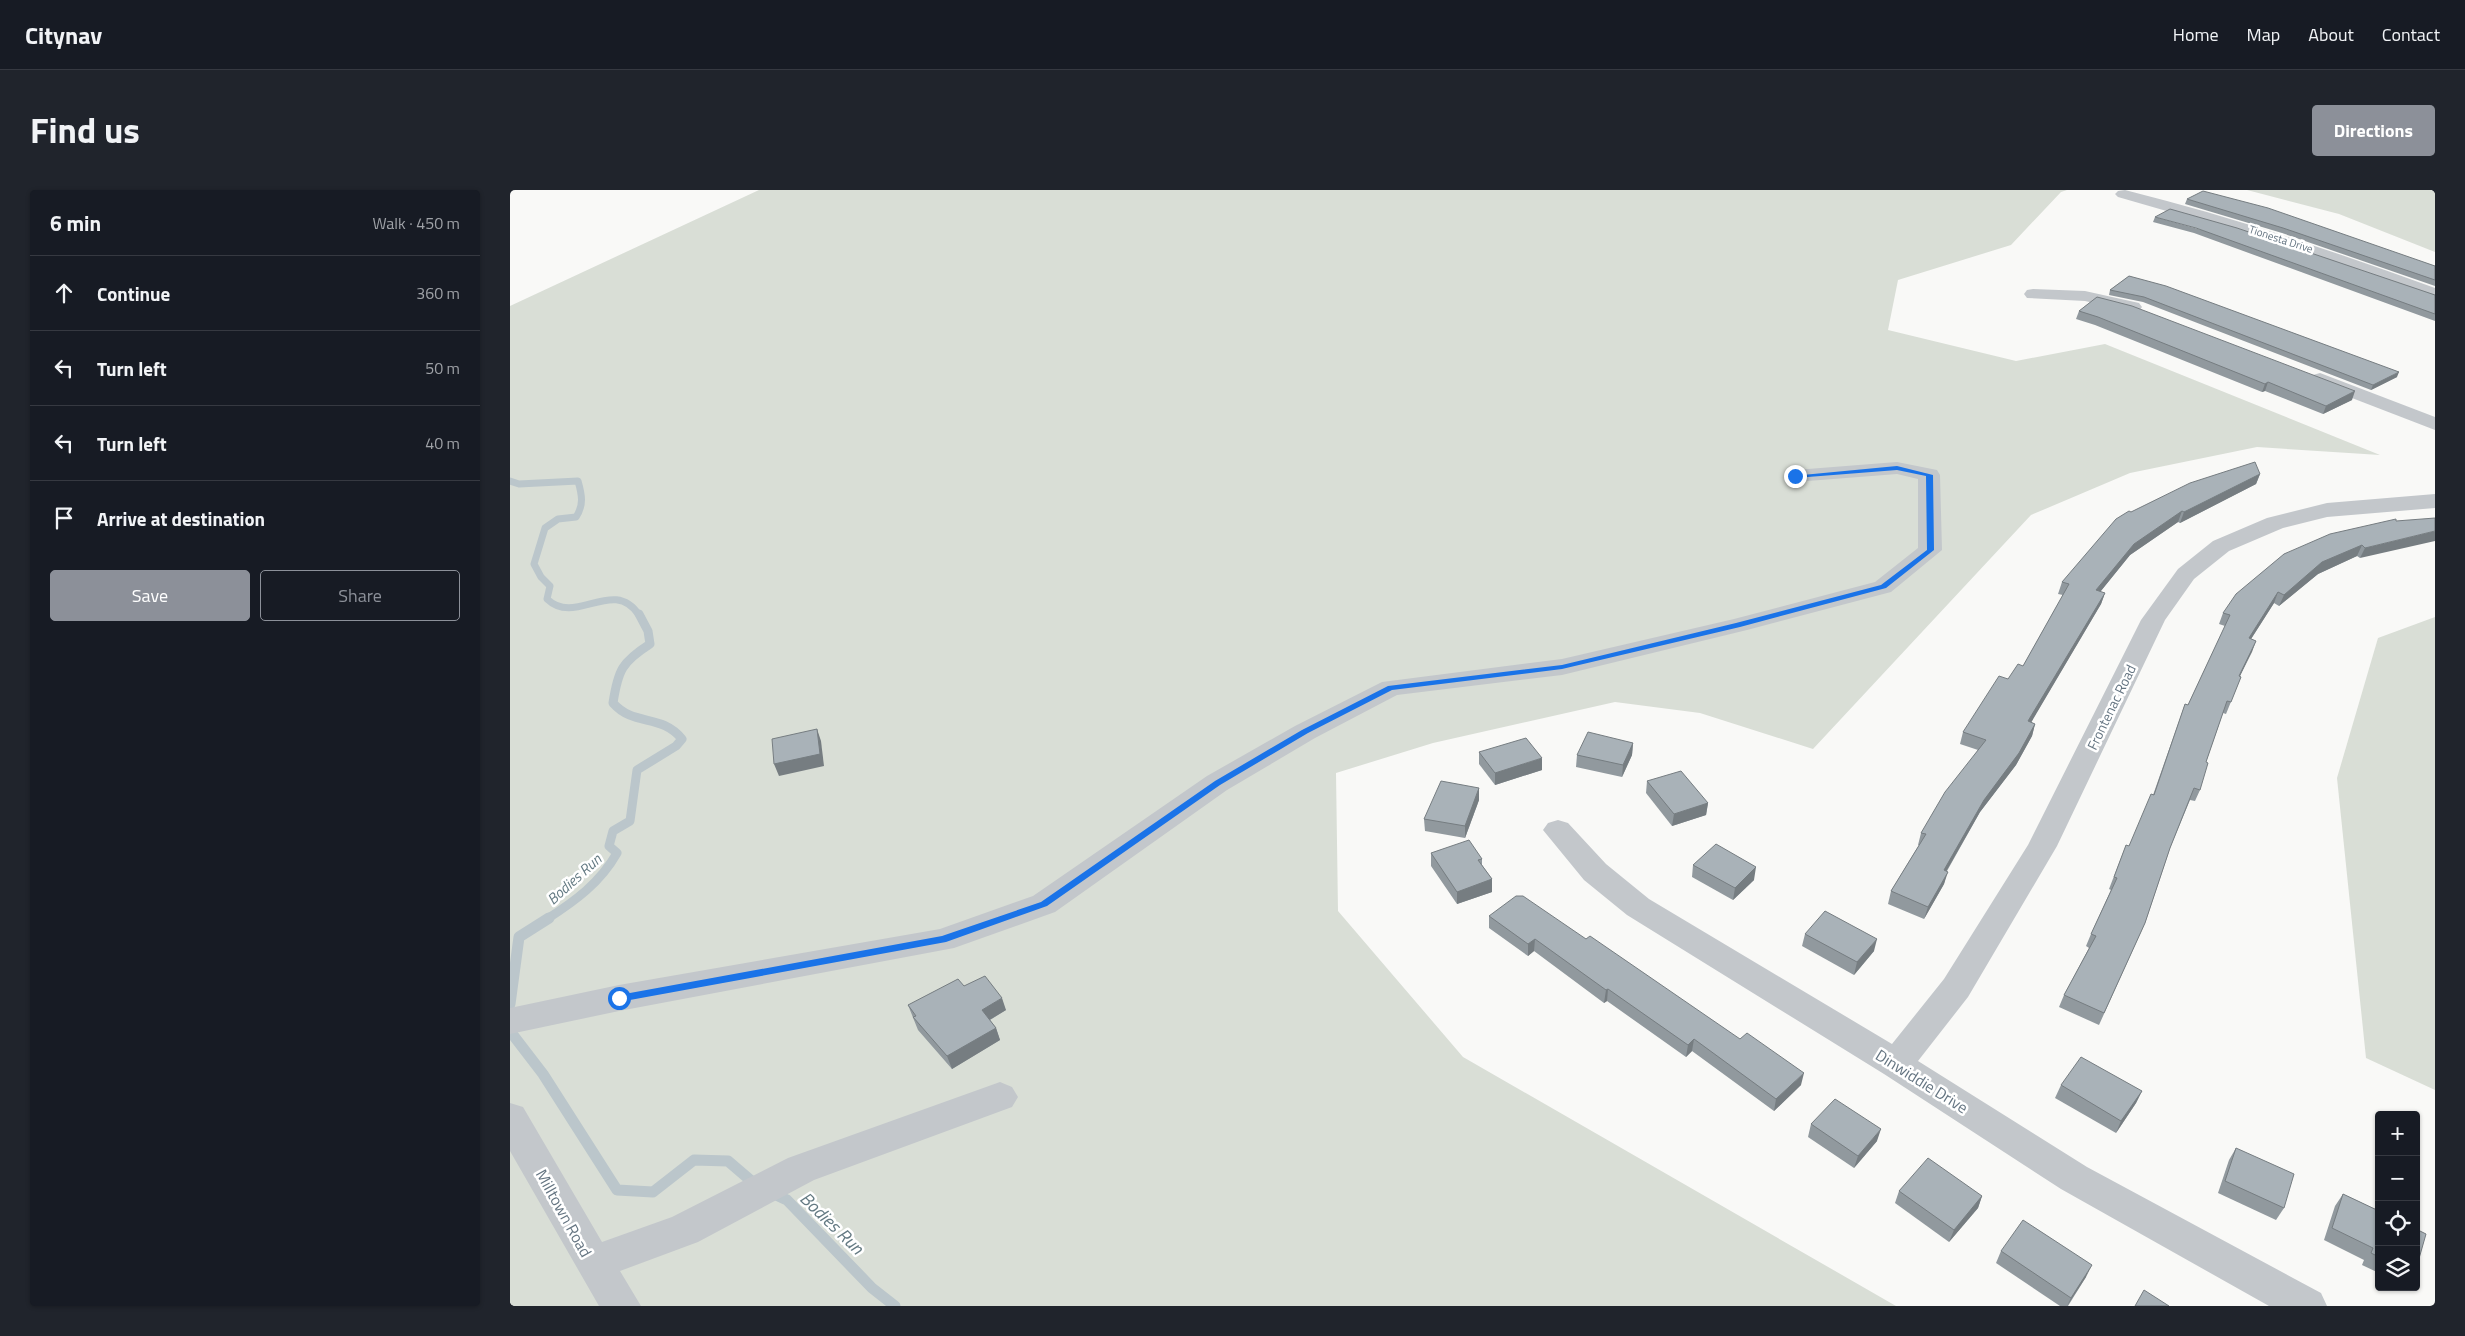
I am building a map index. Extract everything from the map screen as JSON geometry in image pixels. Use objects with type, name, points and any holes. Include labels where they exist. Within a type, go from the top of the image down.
[{"type":"street","name":"Tionesta Drive","points":[[2123,194],[2227,221],[2307,247],[2435,294]]},
{"type":"street","points":[[2033,294],[2085,296],[2109,301],[2154,315]]},
{"type":"street","points":[[2307,374],[2435,424]]},
{"type":"street","points":[[510,1022],[629,997],[943,940],[1044,904],[1218,783],[1305,732],[1391,688],[1562,667],[1738,625],[1883,587],[1930,550],[1929,475],[1897,468],[1795,476]]},
{"type":"street","name":"Frontenac Road","points":[[1896,1064],[1956,988],[2042,846],[2152,620],[2186,574],[2221,546],[2275,523],[2327,510],[2435,501]]},
{"type":"street","name":"Dinwiddie Drive","points":[[1558,830],[1595,872],[1638,907],[1896,1064],[2074,1178],[2307,1306]]},
{"type":"street","points":[[593,1263],[684,1230],[801,1169],[1000,1097]]},
{"type":"street","name":"Milltown Road","points":[[510,1118],[593,1263],[621,1306]]},
{"type":"shaded area","points":[[759,190],[2067,190],[2061,192],[2011,245],[1898,280],[1888,330],[2016,361],[2105,344],[2380,455],[2257,447],[2130,473],[2031,515],[1813,749],[1700,713],[1615,702],[1433,743],[1336,773],[1338,911],[1463,1057],[1896,1306],[510,1306],[510,306]]},
{"type":"shaded area","points":[[2247,190],[2435,190],[2435,252],[2339,214]]},
{"type":"shaded area","points":[[2435,617],[2435,1090],[2366,1058],[2337,778],[2378,638]]},
{"type":"building","points":[[2203,191],[2268,208],[2435,266],[2435,280],[2283,228],[2187,199]]},
{"type":"building","points":[[2170,209],[2237,228],[2435,295],[2435,314],[2196,228],[2155,217]]},
{"type":"building","points":[[2129,276],[2166,286],[2399,372],[2373,385],[2144,297],[2110,290]]},
{"type":"building","points":[[2097,297],[2132,306],[2355,391],[2326,406],[2268,382],[2265,384],[2079,311]]},
{"type":"building","points":[[2255,462],[2260,474],[2184,512],[2182,511],[2134,544],[2096,590],[2105,593],[2028,721],[2035,724],[2019,753],[1984,800],[1944,870],[1948,872],[1928,907],[1891,891],[1926,834],[1921,833],[1945,792],[1986,740],[1963,732],[1999,676],[2008,679],[2018,664],[2023,666],[2069,584],[2062,582],[2116,519],[2129,511],[2131,512],[2190,483]]},
{"type":"building","points":[[2435,518],[2435,531],[2365,548],[2362,545],[2322,562],[2284,595],[2278,592],[2249,638],[2256,641],[2239,676],[2241,677],[2231,702],[2227,701],[2206,762],[2208,763],[2200,790],[2194,788],[2170,848],[2145,923],[2104,1013],[2064,995],[2096,936],[2091,934],[2117,878],[2114,877],[2126,845],[2129,846],[2151,794],[2154,795],[2185,704],[2188,705],[2230,615],[2223,613],[2236,594],[2284,554],[2330,534],[2396,519],[2396,521]]},
{"type":"building","points":[[817,729],[820,754],[774,764],[772,739]]},
{"type":"building","points":[[1588,732],[1633,743],[1623,765],[1577,755]]},
{"type":"building","points":[[1526,738],[1542,758],[1495,773],[1479,752]]},
{"type":"building","points":[[1681,771],[1708,803],[1674,814],[1647,781]]},
{"type":"building","points":[[1441,781],[1479,788],[1465,826],[1424,819]]},
{"type":"building","points":[[1469,840],[1482,859],[1478,860],[1492,879],[1457,892],[1431,853]]},
{"type":"building","points":[[1716,844],[1756,867],[1735,888],[1693,865]]},
{"type":"building","points":[[1516,896],[1523,896],[1586,939],[1590,936],[1740,1039],[1747,1033],[1804,1073],[1776,1099],[1694,1039],[1688,1045],[1535,939],[1528,944],[1489,916]]},
{"type":"building","points":[[1825,911],[1877,939],[1857,962],[1805,934]]},
{"type":"building","points":[[985,976],[1002,998],[982,1010],[996,1028],[947,1056],[913,1017],[916,1016],[908,1005],[958,979],[964,986]]},
{"type":"building","points":[[2081,1057],[2142,1091],[2121,1121],[2061,1085]]},
{"type":"building","points":[[1835,1099],[1881,1129],[1858,1156],[1811,1124]]},
{"type":"building","points":[[2236,1148],[2294,1174],[2284,1208],[2225,1181]]},
{"type":"building","points":[[1928,1158],[1982,1196],[1954,1230],[1899,1191]]},
{"type":"building","points":[[2343,1194],[2375,1209],[2375,1255],[2371,1253],[2373,1248],[2332,1228]]},
{"type":"building","points":[[2023,1220],[2092,1265],[2071,1298],[2001,1251]]},
{"type":"building","points":[[2420,1231],[2426,1234],[2420,1255]]},
{"type":"building","points":[[2144,1290],[2169,1306],[2135,1306]]},
{"type":"waterway","name":"Bodies Run","points":[[510,481],[519,484],[578,481],[582,500],[579,513],[576,517],[558,519],[545,528],[534,564],[541,577],[550,586],[547,599],[558,606],[570,608],[606,600],[618,600],[629,604],[639,615]]},
{"type":"waterway","name":"Bodies Run","points":[[547,919],[586,890],[610,864],[617,853],[609,846],[613,831],[630,821],[637,770],[676,746],[682,739],[665,726],[630,715],[613,703],[617,682],[623,668],[633,656],[650,644],[648,631],[639,614]]},
{"type":"waterway","name":"Bodies Run","points":[[510,1004],[519,937],[549,918]]},
{"type":"waterway","name":"Bodies Run","points":[[510,1031],[543,1074],[617,1190],[653,1192],[694,1160],[728,1161],[756,1185]]},
{"type":"waterway","name":"Bodies Run","points":[[772,1193],[787,1200],[872,1288],[895,1306]]},
{"type":"route","points":[[619,998],[943,940],[1044,904],[1218,783],[1305,732],[1391,688],[1562,667],[1738,625],[1883,587],[1930,550],[1929,475],[1897,468],[1795,476]]}]
